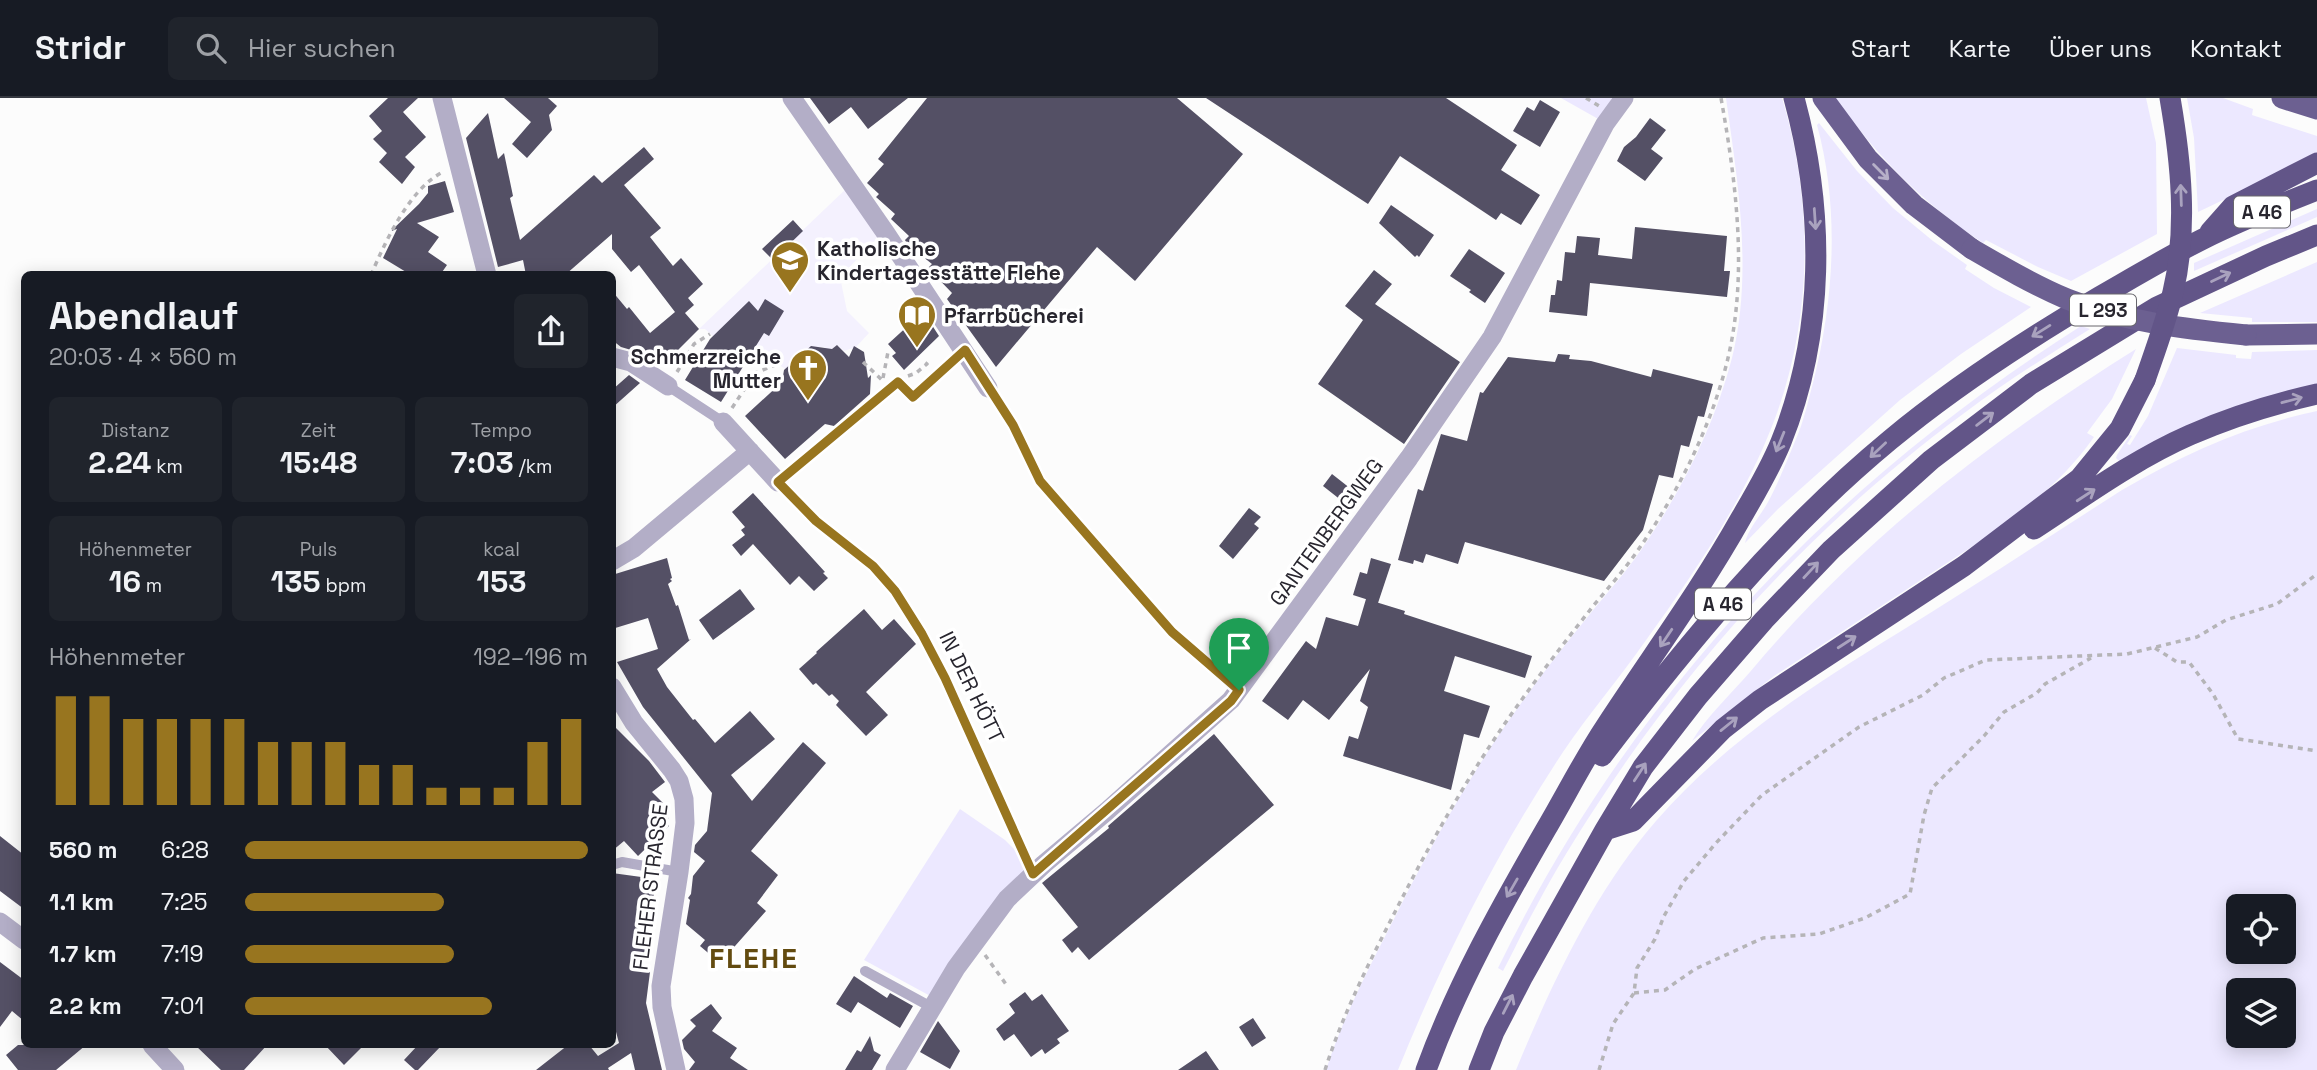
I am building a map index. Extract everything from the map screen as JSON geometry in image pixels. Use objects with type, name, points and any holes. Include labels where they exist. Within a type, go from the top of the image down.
[{"type":"highway","points":[[1546,829],[1604,729],[1702,586],[1762,482],[1781,442],[1805,361],[1817,271],[1813,187],[1794,98]]},
{"type":"highway","name":"L 293","points":[[1823,98],[1868,159],[1914,205],[1972,249],[2016,275],[2068,299],[2118,315],[2194,330],[2246,335],[2317,334]]},
{"type":"highway","points":[[1605,830],[1633,821],[1714,737],[1760,700],[1964,566],[2080,478],[2120,429],[2145,380],[2174,291],[2181,241],[2182,198],[2178,145],[2170,98]]},
{"type":"highway","points":[[2284,99],[2317,109]]},
{"type":"highway","points":[[2207,237],[2233,206],[2317,163]]},
{"type":"highway","name":"A 46","points":[[1426,1070],[1466,976],[1506,898],[1546,829],[1686,646],[1733,593],[1820,504],[1931,407],[2036,334],[2166,258],[2207,237],[2317,190]]},
{"type":"highway","name":"A 46","points":[[1479,1070],[1494,1032],[1523,976],[1605,830],[1651,757],[1698,696],[1830,550],[1931,460],[2031,384],[2157,307],[2317,235]]},
{"type":"highway","points":[[1964,566],[2020,538],[2114,477],[2188,436],[2247,413],[2317,394]]},
{"type":"street","points":[[792,98],[965,350],[988,388]]},
{"type":"street","name":"GANTENBERGWEG","points":[[895,1070],[956,968],[1007,899],[1231,701],[1409,458],[1492,337],[1605,124],[1624,98]]},
{"type":"street","points":[[448,100],[458,164],[486,271]]},
{"type":"street","points":[[616,358],[631,362],[668,386]]},
{"type":"street","points":[[723,422],[778,482]]},
{"type":"street","points":[[616,559],[634,548],[750,451]]},
{"type":"street","name":"FLEHER STRASSE","points":[[616,694],[634,723],[672,770],[682,788],[685,823],[661,986],[662,1007],[676,1070]]},
{"type":"street","points":[[0,922],[21,938]]},
{"type":"street","points":[[155,1048],[175,1070]]},
{"type":"lane","points":[[816,521],[778,482],[898,382]]},
{"type":"lane","points":[[668,386],[723,422]]},
{"type":"lane","points":[[616,864],[622,862],[679,873]]},
{"type":"lane","points":[[866,971],[933,1008]]},
{"type":"path","points":[[1325,1070],[1353,997],[1460,794],[1516,708],[1638,550],[1677,484],[1705,428],[1729,354],[1737,295],[1736,206],[1721,98]]},
{"type":"path","points":[[373,271],[405,210],[426,184],[458,164]]},
{"type":"path","points":[[668,386],[694,344],[710,334]]},
{"type":"path","points":[[922,360],[927,364],[898,382],[913,397],[965,350]]},
{"type":"path","points":[[863,362],[883,380],[888,352]]},
{"type":"path","points":[[723,422],[755,373],[778,364]]},
{"type":"path","points":[[988,388],[1013,425],[1040,481],[1172,632],[1239,690]]},
{"type":"path","name":"IN DER HÖTT","points":[[816,521],[873,566],[895,591],[922,634],[953,696],[1033,874]]},
{"type":"path","points":[[1599,1070],[1613,1024],[1634,993],[1637,968],[1684,881],[1762,795],[1859,727],[1923,695],[1944,678],[1986,660],[2093,657],[2155,648],[2197,637],[2226,620],[2277,604],[2317,574]]},
{"type":"path","points":[[2155,648],[2177,662],[2189,662],[2213,694],[2238,739],[2317,751]]},
{"type":"path","points":[[1634,993],[1665,990],[1695,970],[1763,938],[1819,934],[1865,918],[1910,894],[1924,816],[1932,788],[2004,712],[2037,693],[2045,684],[2093,657]]},
{"type":"path","points":[[972,945],[987,956],[1008,987]]},
{"type":"shaded area","points":[[1561,98],[1612,98],[1600,120]]},
{"type":"shaded area","points":[[1726,98],[1782,98],[1792,137],[1804,216],[1803,296],[1797,336],[1789,375],[1765,444],[1735,504],[1701,561],[1563,752],[1516,828],[1433,988],[1398,1070],[1326,1070],[1351,1005],[1371,964],[1429,852],[1471,779],[1535,685],[1641,550],[1683,482],[1706,434],[1732,358],[1742,294],[1739,195]]},
{"type":"shaded area","points":[[1836,98],[2146,98],[2156,143],[2157,234],[2071,281],[1986,240],[1983,243],[1961,228],[1902,178]]},
{"type":"shaded area","points":[[2187,98],[2223,98],[2253,109],[2252,115],[2317,136],[2317,155],[2198,212],[2194,138]]},
{"type":"shaded area","points":[[1819,123],[1857,171],[1893,208],[1967,265],[1965,269],[2031,307],[1961,354],[1900,400],[1778,509],[1745,543],[1772,494],[1799,432],[1808,404],[1826,319],[1830,287],[1831,222],[1829,189],[1817,125]]},
{"type":"shaded area","name":"Katholische Kindertagesstätte Flehe","points":[[848,187],[879,236],[840,277],[847,311],[869,333],[856,347],[844,351],[837,345],[828,352],[824,347],[814,351],[810,346],[810,350],[797,358],[787,370],[754,349],[745,364],[705,329],[699,329]]},
{"type":"shaded area","points":[[2317,209],[2317,217],[2194,271],[2194,263]]},
{"type":"shaded area","points":[[2317,262],[2317,322],[2252,322],[2252,318],[2200,313]]},
{"type":"shaded area","points":[[2081,326],[2090,329],[1994,391],[1910,455],[1809,545],[1762,593],[1717,643],[1635,749],[1558,867],[1503,971],[1498,968],[1551,869],[1609,776],[1674,688],[1744,606],[1820,529],[1901,457],[1988,389]]},
{"type":"shaded area","points":[[2177,348],[2251,359],[2252,352],[2317,350],[2317,387],[2119,461],[2117,455],[2130,435],[2132,436],[2127,444],[2130,445],[2148,416]]},
{"type":"shaded area","points":[[2136,349],[2112,399],[2087,433],[2094,437],[2074,463],[2039,497],[2002,527],[1774,676],[1692,741],[1712,714],[1792,624],[1882,536],[2030,419]]},
{"type":"shaded area","points":[[2317,411],[2317,1070],[1516,1070],[1576,940],[1613,877],[1656,821],[1683,792],[1740,741],[1832,674],[2122,490],[2216,443],[2265,425]]},
{"type":"shaded area","points":[[960,809],[1005,840],[1027,862],[1027,870],[934,998],[864,960]]},
{"type":"building","points":[[388,98],[418,98],[403,112],[426,137],[405,157],[415,167],[402,184],[379,162],[387,153],[373,139],[382,131],[369,116]]},
{"type":"building","points":[[504,98],[548,98],[557,106],[549,115],[552,130],[527,158],[512,144],[531,122]]},
{"type":"building","points":[[810,98],[908,98],[868,129],[851,107],[829,124]]},
{"type":"building","points":[[927,98],[1177,98],[1243,154],[1135,281],[1097,247],[996,367],[947,299],[952,293],[928,268],[932,264],[907,244],[905,240],[909,236],[891,219],[895,214],[876,197],[879,194],[867,183],[884,164],[878,159]]},
{"type":"building","points":[[1206,98],[1446,98],[1517,145],[1501,170],[1540,195],[1521,225],[1501,213],[1496,220],[1400,156],[1368,204]]},
{"type":"building","points":[[1540,100],[1560,112],[1540,147],[1513,131],[1527,107],[1534,111]]},
{"type":"building","points":[[488,113],[498,159],[504,153],[513,196],[510,198],[520,240],[594,175],[602,183],[644,147],[654,159],[624,185],[661,228],[650,237],[673,266],[681,258],[703,284],[688,298],[694,305],[685,313],[699,329],[661,367],[638,352],[616,343],[616,296],[650,333],[675,312],[639,265],[631,272],[612,249],[612,234],[570,271],[525,271],[523,260],[498,267],[466,138]]},
{"type":"building","points":[[1650,118],[1666,130],[1651,149],[1663,158],[1645,181],[1617,161],[1624,147],[1636,137]]},
{"type":"building","points":[[445,181],[454,212],[417,223],[439,237],[428,252],[447,265],[443,271],[404,271],[383,258],[397,229],[391,231],[419,204],[428,193],[428,186]]},
{"type":"building","points":[[1391,205],[1434,235],[1419,257],[1415,257],[1379,223]]},
{"type":"building","points":[[793,220],[803,231],[773,260],[762,249]]},
{"type":"building","points":[[1635,227],[1727,236],[1724,271],[1730,271],[1727,297],[1590,283],[1587,316],[1549,312],[1551,295],[1555,295],[1557,280],[1562,281],[1565,252],[1575,253],[1577,236],[1600,238],[1598,255],[1632,259]]},
{"type":"building","points":[[1469,249],[1505,273],[1485,303],[1450,276]]},
{"type":"building","points":[[1374,270],[1392,284],[1375,304],[1460,362],[1404,444],[1318,384],[1363,320],[1345,306]]},
{"type":"building","points":[[765,299],[784,311],[769,336],[764,333],[721,402],[685,380],[710,339],[749,301],[758,311]]},
{"type":"building","points":[[926,316],[939,336],[904,370],[892,356],[896,353],[888,344],[911,323],[915,327]]},
{"type":"building","name":"Schmerzreiche Mutter","points":[[837,345],[849,357],[854,346],[864,352],[868,378],[871,375],[870,394],[834,426],[825,424],[785,459],[745,416],[782,382],[784,370],[811,346],[832,349]]},
{"type":"building","points":[[1558,354],[1570,355],[1569,359],[1591,361],[1651,377],[1653,369],[1713,384],[1704,417],[1698,416],[1689,447],[1681,445],[1673,478],[1659,475],[1643,530],[1604,581],[1465,542],[1458,564],[1426,554],[1423,563],[1414,560],[1413,564],[1398,560],[1418,489],[1423,491],[1441,434],[1467,441],[1480,392],[1483,393],[1508,357],[1555,362]]},
{"type":"building","points":[[629,375],[640,383],[616,404],[616,386]]},
{"type":"building","points":[[1332,474],[1360,496],[1351,508],[1323,486]]},
{"type":"building","points":[[753,493],[825,572],[823,573],[828,578],[814,591],[799,576],[790,585],[753,544],[741,556],[732,545],[745,535],[741,530],[745,527],[732,512]]},
{"type":"building","points":[[1249,508],[1261,517],[1254,524],[1259,528],[1233,559],[1219,546]]},
{"type":"building","points":[[667,558],[672,578],[668,584],[689,640],[691,639],[657,669],[667,687],[715,743],[750,711],[775,739],[731,775],[752,801],[803,742],[826,763],[751,851],[778,875],[757,903],[766,911],[720,963],[700,946],[705,940],[686,924],[693,876],[705,861],[694,852],[695,845],[707,831],[712,793],[643,707],[617,662],[658,649],[648,618],[616,628],[616,574]]},
{"type":"building","points":[[1371,558],[1391,564],[1378,603],[1353,595],[1360,572],[1367,574]]},
{"type":"building","points":[[740,589],[755,609],[713,640],[699,620]]},
{"type":"building","points":[[1366,599],[1532,656],[1525,678],[1455,656],[1444,691],[1490,706],[1479,738],[1464,734],[1451,790],[1343,756],[1349,736],[1358,739],[1368,707],[1360,701],[1370,669],[1329,720],[1303,700],[1288,720],[1262,701],[1306,641],[1316,649],[1326,617],[1358,626]]},
{"type":"building","points":[[864,609],[882,630],[894,619],[916,644],[866,692],[888,715],[866,736],[836,705],[839,701],[832,694],[829,696],[816,683],[813,685],[799,669]]},
{"type":"building","points":[[616,728],[649,761],[665,782],[652,792],[668,808],[669,826],[638,856],[624,841],[616,848]]},
{"type":"building","points":[[1214,734],[1274,805],[1089,960],[1078,947],[1072,953],[1062,940],[1078,927],[1042,883],[1109,828],[1108,826]]},
{"type":"building","points":[[0,836],[21,853],[21,907],[0,891]]},
{"type":"building","points":[[616,874],[656,879],[643,971],[650,972],[646,1003],[662,1070],[635,1070],[631,1053],[608,1068],[609,1070],[536,1070],[564,1048],[591,1048],[598,1056],[616,1048],[619,1043],[616,1032]]},
{"type":"building","points":[[0,962],[21,978],[21,1018],[12,1011],[0,1027]]},
{"type":"building","points":[[854,976],[887,998],[890,993],[913,1006],[900,1028],[858,1002],[851,1013],[836,1004]]},
{"type":"building","points":[[1025,992],[1032,1001],[1042,994],[1069,1031],[1057,1039],[1060,1043],[1045,1054],[1042,1049],[1031,1057],[1014,1034],[1004,1041],[996,1029],[1015,1013],[1009,1004]]},
{"type":"building","points":[[711,1004],[722,1018],[712,1031],[737,1048],[730,1058],[748,1070],[689,1070],[695,1062],[684,1049],[682,1040],[696,1026],[690,1020]]},
{"type":"building","points":[[1253,1018],[1266,1038],[1252,1047],[1239,1027]]},
{"type":"building","points":[[938,1021],[960,1051],[950,1069],[920,1052]]},
{"type":"building","points":[[870,1036],[874,1051],[881,1055],[872,1070],[845,1070],[857,1050],[861,1052]]},
{"type":"building","points":[[18,1045],[21,1045],[21,1048],[82,1048],[56,1070],[18,1070],[6,1055]]},
{"type":"building","points":[[198,1048],[264,1048],[244,1070],[221,1070]]},
{"type":"building","points":[[328,1048],[361,1048],[344,1065]]},
{"type":"building","points":[[415,1048],[439,1048],[418,1070],[404,1060]]},
{"type":"building","points":[[1206,1051],[1219,1070],[1178,1070]]},
{"type":"place","name":"Katholische Kindertagesstätte Flehe","points":[[790,294]]},
{"type":"place","name":"Pfarrbücherei","points":[[917,349]]},
{"type":"place","name":"Schmerzreiche Mutter","points":[[808,402]]},
{"type":"district","name":"FLEHE","points":[[754,958]]},
{"type":"route","points":[[965,350],[1013,425],[1040,481],[1172,632],[1239,690],[1231,701],[1033,874],[945,678],[895,591],[873,566],[816,521],[778,482],[898,382],[913,397],[965,350]]}]
